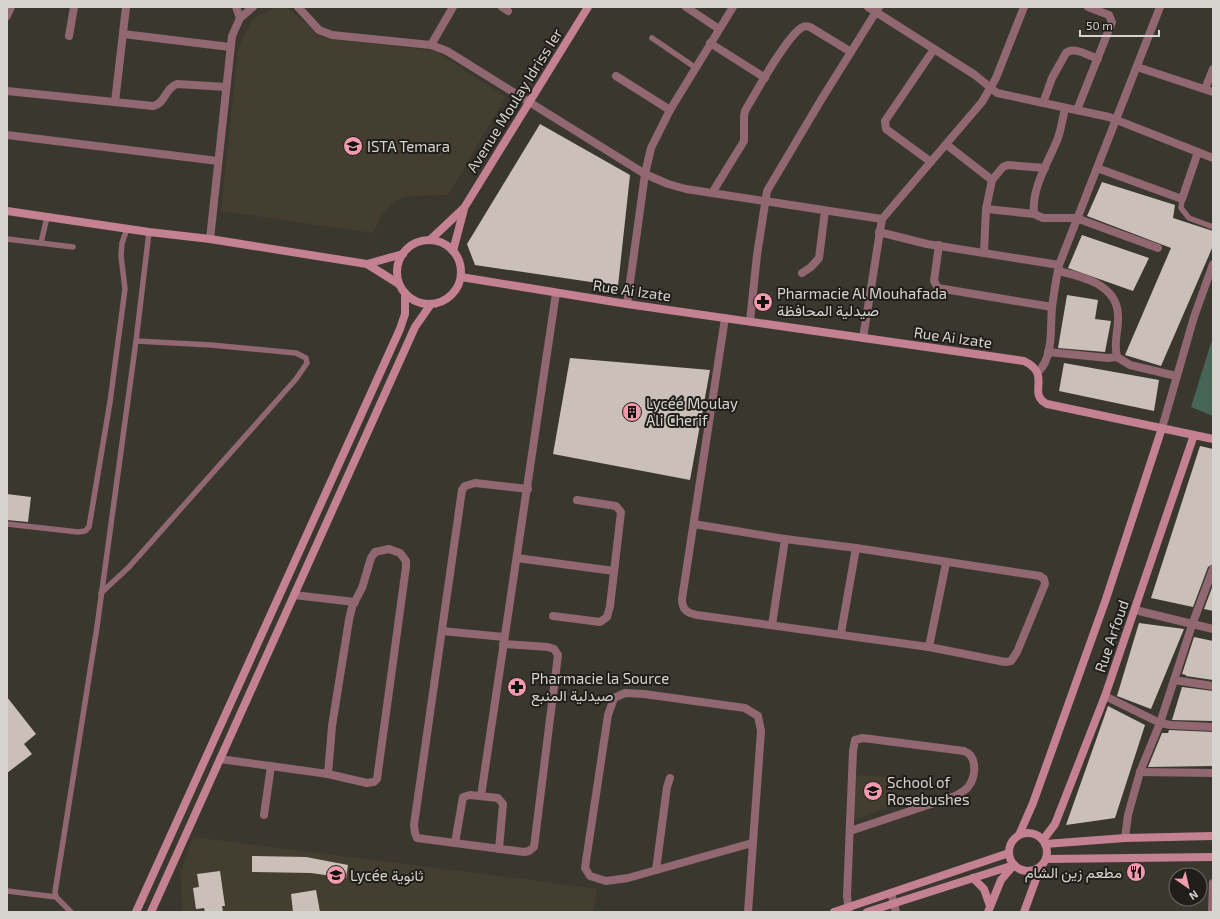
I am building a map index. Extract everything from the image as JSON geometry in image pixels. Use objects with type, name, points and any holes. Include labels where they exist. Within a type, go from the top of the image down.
[{"type":"street","points":[[7,16],[11,7]]},
{"type":"street","points":[[69,36],[74,7]]},
{"type":"street","points":[[115,102],[126,7]]},
{"type":"street","points":[[236,7],[240,18]]},
{"type":"street","points":[[210,239],[232,36],[240,18],[253,7]]},
{"type":"street","points":[[298,7],[319,30],[332,35],[431,45],[447,50],[645,174],[668,184],[686,189],[882,219]]},
{"type":"street","points":[[431,45],[453,7]]},
{"type":"street","name":"Avenue Moulay Idriss Ier","points":[[464,208],[588,7]]},
{"type":"street","points":[[686,7],[719,30]]},
{"type":"street","points":[[627,304],[645,174],[651,148],[670,110],[733,7]]},
{"type":"street","points":[[868,7],[878,9],[934,49],[975,75],[990,88],[1004,95],[1077,110],[1116,120],[1213,158]]},
{"type":"street","points":[[1077,110],[1112,22],[1109,15],[1088,7]]},
{"type":"street","points":[[1160,7],[1076,218],[1058,268],[1052,307],[1048,352],[1042,369],[1038,372],[1040,377],[1038,391],[1039,397],[1047,404],[1213,439]]},
{"type":"street","points":[[863,338],[882,219],[947,145],[982,102],[990,88],[1022,8]]},
{"type":"street","points":[[750,321],[756,255],[765,201],[772,182],[878,9]]},
{"type":"street","points":[[712,193],[742,145],[745,137],[745,111],[787,43],[798,31],[806,26],[810,27],[851,52]]},
{"type":"street","points":[[122,34],[230,47]]},
{"type":"street","points":[[710,43],[765,78]]},
{"type":"street","points":[[931,162],[886,129],[885,121],[934,49]]},
{"type":"street","points":[[1043,103],[1052,78],[1066,53],[1074,50],[1098,59]]},
{"type":"street","points":[[1137,66],[1209,91],[1213,69]]},
{"type":"street","points":[[616,76],[670,110]]},
{"type":"street","points":[[7,90],[156,105],[161,102],[170,88],[177,84],[226,87]]},
{"type":"street","points":[[1034,214],[1033,206],[1045,168],[1058,137],[1065,108]]},
{"type":"street","points":[[7,136],[218,161]]},
{"type":"street","points":[[947,145],[992,180]]},
{"type":"street","points":[[1097,168],[1182,199],[1198,152]]},
{"type":"street","points":[[984,252],[986,209],[992,180],[1003,167],[1008,165],[1045,168]]},
{"type":"street","points":[[430,240],[446,244],[453,250],[459,258],[461,277],[457,288],[450,297],[440,302],[431,304],[412,300],[405,293],[399,284],[397,273],[398,263],[403,254],[415,244],[430,240],[464,208]]},
{"type":"street","points":[[453,250],[464,208]]},
{"type":"street","points":[[986,209],[1034,214],[1043,218],[1076,218],[1158,248]]},
{"type":"street","points":[[7,210],[127,229],[210,239],[367,264],[399,284]]},
{"type":"street","points":[[802,273],[812,267],[819,258],[825,211]]},
{"type":"street","points":[[879,232],[1058,268],[1091,280],[1105,289],[1115,300],[1118,314],[1114,345],[1117,357]]},
{"type":"street","points":[[940,245],[934,281],[938,288],[1052,307]]},
{"type":"street","points":[[367,264],[403,254]]},
{"type":"street","points":[[1162,428],[1194,317],[1213,264]]},
{"type":"street","name":"Rue Ai Izate","points":[[461,277],[627,304],[1024,361],[1030,364],[1038,372]]},
{"type":"street","points":[[136,912],[378,381],[404,320],[405,293]]},
{"type":"street","points":[[481,796],[503,641],[528,489],[556,293]]},
{"type":"street","points":[[151,912],[415,327],[431,304]]},
{"type":"street","points":[[694,524],[785,539],[856,548],[946,563],[1040,576],[1044,579],[1044,584],[1017,652],[1010,661],[1005,662],[929,647],[841,633],[697,615],[686,612],[682,599],[725,318]]},
{"type":"street","points":[[1048,352],[1108,358],[1117,357],[1130,365],[1176,376]]},
{"type":"street","name":"Rue Arfoud","points":[[1019,836],[1033,803],[1106,599],[1162,428]]},
{"type":"street","name":"Rue Arfoud","points":[[1044,842],[1055,824],[1105,696],[1194,435]]},
{"type":"street","points":[[442,631],[548,647],[554,649],[558,655],[535,844],[529,851],[499,849],[421,839],[417,838],[414,830],[442,631],[462,490],[465,486],[474,483],[528,489]]},
{"type":"street","points":[[553,616],[596,623],[604,621],[607,617],[610,606],[621,518],[620,509],[616,506],[577,500]]},
{"type":"street","points":[[772,625],[785,539]]},
{"type":"street","points":[[841,633],[856,548]]},
{"type":"street","points":[[220,759],[328,774],[371,783],[375,781],[378,776],[406,567],[406,561],[400,553],[389,549],[373,555],[362,588],[354,602],[348,620],[332,726],[328,774]]},
{"type":"street","points":[[517,558],[614,571]]},
{"type":"street","points":[[929,647],[946,563]]},
{"type":"street","points":[[1124,838],[1128,816],[1140,772],[1160,723],[1192,625],[1213,569]]},
{"type":"street","points":[[294,595],[354,602]]},
{"type":"street","points":[[1135,610],[1213,630]]},
{"type":"street","points":[[1174,680],[1213,686]]},
{"type":"street","points":[[748,912],[761,731],[758,716],[745,708],[644,694],[625,693],[614,698],[608,715],[585,868],[590,876],[606,881],[628,878],[752,843]]},
{"type":"street","points":[[1105,696],[1160,723],[1213,727]]},
{"type":"street","points":[[849,909],[850,831],[853,751],[857,739],[964,751],[970,753],[974,758],[972,780],[964,791],[955,796],[850,831]]},
{"type":"street","points":[[264,815],[271,766]]},
{"type":"street","points":[[1140,772],[1213,773]]},
{"type":"street","points":[[656,870],[667,788],[670,778]]},
{"type":"street","points":[[455,843],[461,800],[467,795],[498,798],[503,804],[499,849]]},
{"type":"street","points":[[1014,865],[1009,853],[1012,843],[1019,836],[1032,834],[1044,842],[1213,836]]},
{"type":"street","points":[[1024,912],[1040,868],[1046,859],[1047,851],[1044,842]]},
{"type":"street","points":[[834,912],[849,909],[891,893],[1009,853]]},
{"type":"street","points":[[1046,859],[1213,857]]},
{"type":"street","points":[[989,909],[1001,880],[1014,865]]},
{"type":"street","points":[[867,912],[1014,865],[1027,871],[1040,868]]},
{"type":"street","points":[[973,878],[984,889],[989,909]]},
{"type":"street","points":[[1212,912],[1213,882]]},
{"type":"street","points":[[891,893],[896,912]]},
{"type":"lane","points":[[652,38],[696,68]]},
{"type":"lane","points":[[1182,199],[1181,208],[1189,218],[1213,227]]},
{"type":"lane","points":[[41,243],[47,217]]},
{"type":"lane","points":[[7,524],[78,532],[85,531],[89,527],[110,402],[125,289],[121,256],[122,243],[127,229]]},
{"type":"lane","points":[[71,912],[56,897],[55,892],[101,593],[136,341],[149,232]]},
{"type":"lane","points":[[7,239],[73,247]]},
{"type":"lane","points":[[101,593],[129,566],[296,379],[307,363],[304,356],[290,352],[211,344],[136,341]]},
{"type":"lane","points":[[7,891],[56,897]]},
{"type":"shaded area","name":"ISTA Temara","points":[[276,7],[286,7],[324,38],[435,51],[506,97],[448,195],[408,196],[396,200],[382,215],[373,233],[221,211],[238,48],[253,18]]},
{"type":"shaded area","name":"School of Rosebushes","points":[[855,775],[890,777],[890,806],[855,820]]},
{"type":"shaded area","name":"Lycée ثانوية","points":[[193,837],[597,889],[593,912],[182,912],[181,871]]},
{"type":"green space","points":[[1211,343],[1213,344],[1213,416],[1191,407]]},
{"type":"building","points":[[540,124],[630,175],[618,286],[475,265],[467,244]]},
{"type":"building","points":[[1102,182],[1175,205],[1173,218],[1213,231],[1213,246],[1161,366],[1125,355],[1171,248],[1087,216]]},
{"type":"building","points":[[1082,235],[1149,258],[1133,291],[1068,268]]},
{"type":"building","points":[[1067,295],[1098,300],[1095,319],[1111,321],[1105,352],[1058,348]]},
{"type":"building","name":"Lycéé Moulay Ali Cherif","points":[[570,358],[710,370],[690,480],[553,454]]},
{"type":"building","points":[[1064,363],[1159,380],[1154,411],[1059,391]]},
{"type":"building","points":[[1200,446],[1213,449],[1213,564],[1208,567],[1193,607],[1151,598]]},
{"type":"building","points":[[7,494],[31,497],[28,522],[7,520]]},
{"type":"building","points":[[1213,585],[1213,611],[1204,609]]},
{"type":"building","points":[[1139,623],[1184,629],[1151,709],[1117,696]]},
{"type":"building","points":[[1194,637],[1213,641],[1213,680],[1186,676],[1182,674]]},
{"type":"building","points":[[1182,687],[1213,691],[1212,721],[1172,720]]},
{"type":"building","points":[[7,697],[36,734],[24,744],[32,754],[7,773]]},
{"type":"building","points":[[1108,706],[1145,725],[1115,818],[1066,825]]},
{"type":"building","points":[[1169,730],[1213,732],[1213,766],[1148,767],[1162,733],[1168,733]]},
{"type":"building","points":[[252,856],[306,857],[348,865],[346,878],[311,873],[252,872]]},
{"type":"building","points":[[220,871],[225,906],[222,906],[223,912],[205,912],[204,908],[196,909],[193,888],[199,887],[197,874]]},
{"type":"building","points":[[316,890],[320,912],[293,912],[291,894]]},
{"type":"place","name":"ISTA Temara","points":[[353,146]]},
{"type":"place","name":"Pharmacie Al Mouhafada صيدلية المحافظة","points":[[763,302]]},
{"type":"place","name":"Lycéé Moulay Ali Cherif","points":[[632,412]]},
{"type":"place","name":"Pharmacie la Source صيدلية المنبع","points":[[517,687]]},
{"type":"place","name":"School of Rosebushes","points":[[873,791]]},
{"type":"place","name":"مطعم زين الشام","points":[[1136,872]]},
{"type":"place","name":"Lycée ثانوية","points":[[336,875]]}]
